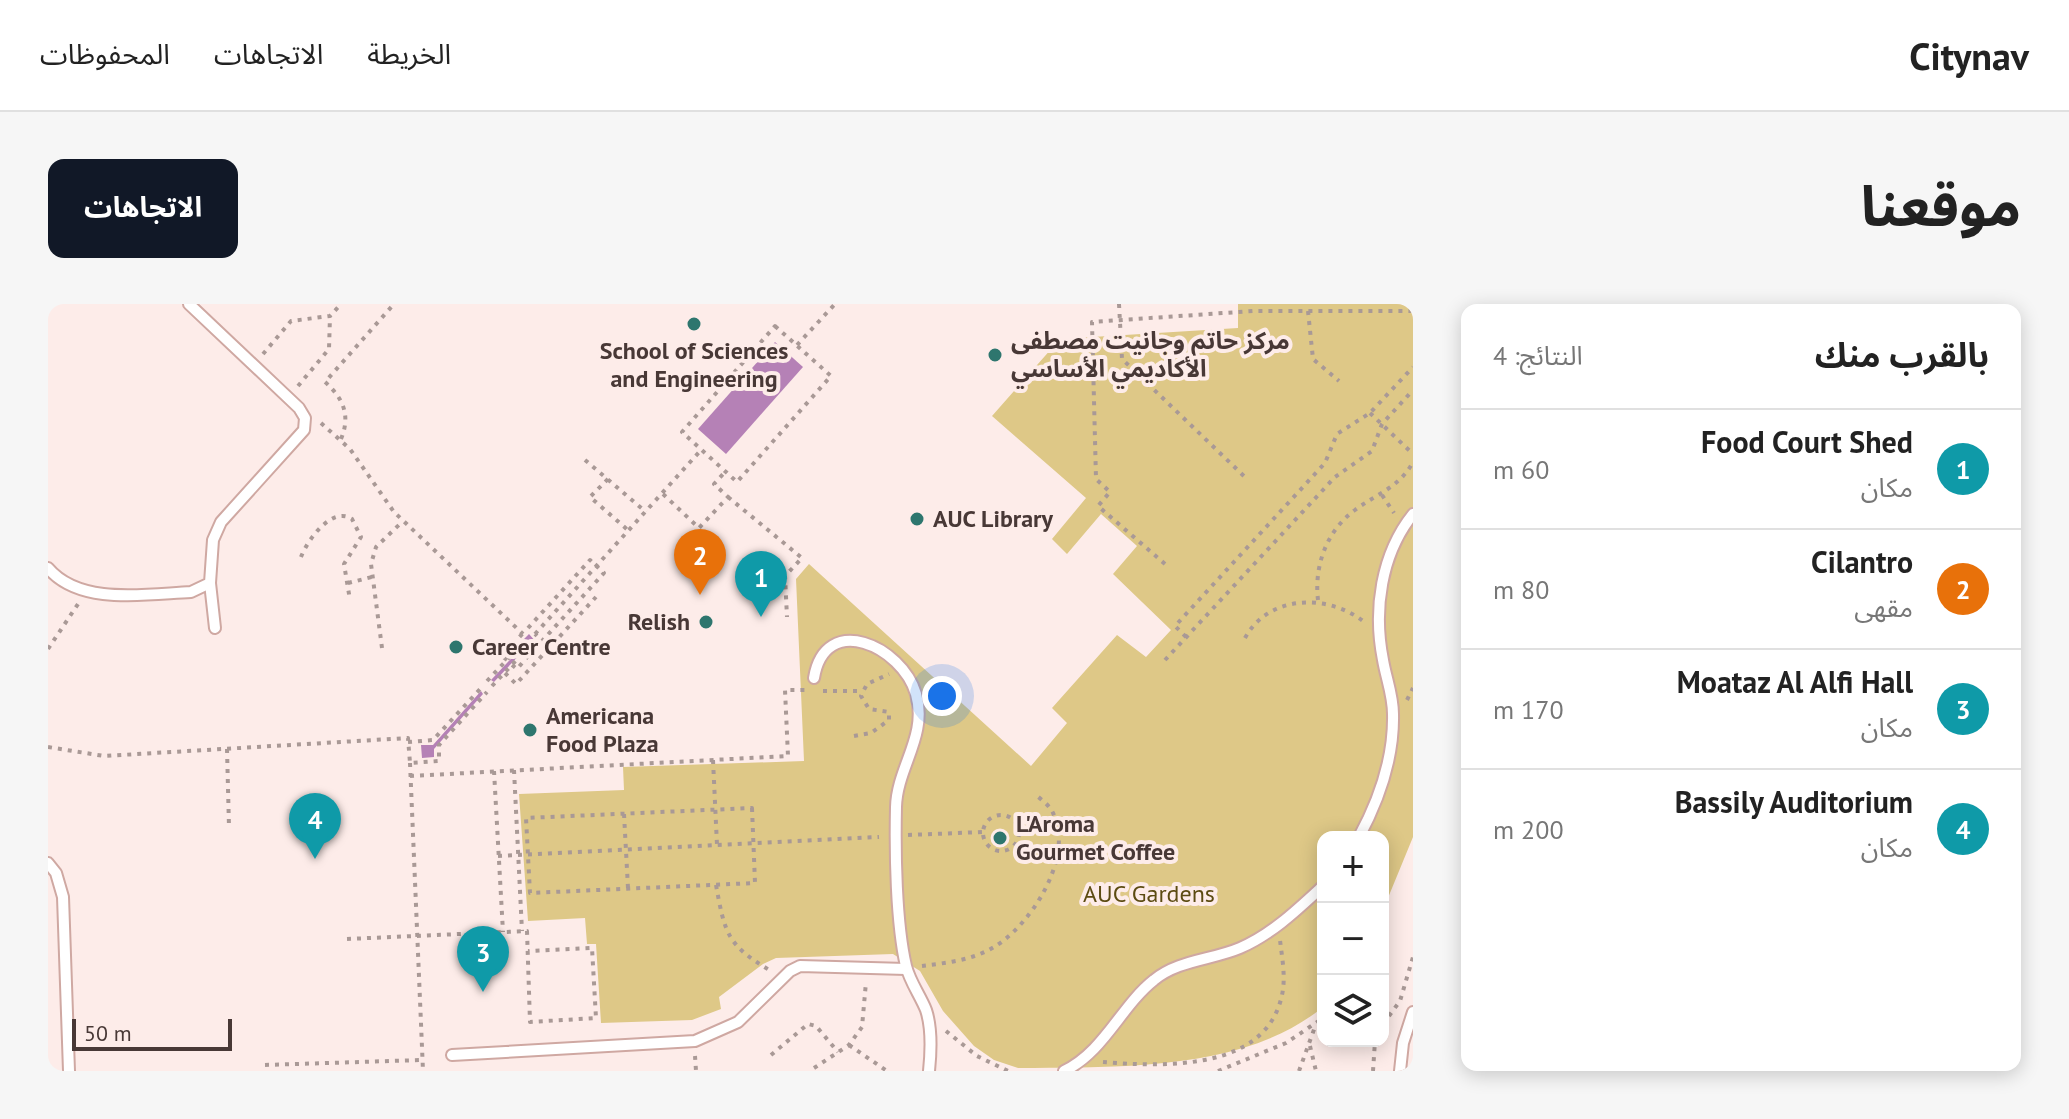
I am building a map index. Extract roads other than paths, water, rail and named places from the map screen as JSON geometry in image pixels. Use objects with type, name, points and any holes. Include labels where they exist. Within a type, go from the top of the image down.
[{"type":"lane","points":[[189,304],[303,412],[305,424],[301,435],[221,522],[213,540],[210,583],[215,628]]},
{"type":"lane","points":[[1362,831],[1377,797],[1393,733],[1392,698],[1380,641],[1382,584],[1396,540],[1413,514]]},
{"type":"lane","points":[[48,568],[66,585],[86,592],[191,592],[210,583]]},
{"type":"lane","points":[[814,678],[824,655],[832,648],[852,641],[879,646],[899,664],[912,683],[919,719],[916,742],[898,790],[897,836],[906,969],[927,1013],[929,1071]]},
{"type":"lane","points":[[48,863],[56,873],[63,897],[69,1071]]},
{"type":"lane","points":[[1064,1071],[1081,1061],[1156,978],[1179,966],[1238,949],[1279,925],[1317,891]]},
{"type":"lane","points":[[452,1055],[695,1041],[738,1022],[784,978],[806,965],[906,969]]},
{"type":"lane","points":[[1400,1071],[1413,1012]]},
{"type":"place","name":"School of Sciences and Engineering","points":[[694,324]]},
{"type":"place","name":"مركز حاتم وجانيت مصطفى الأكاديمي الأساسي","points":[[995,355]]},
{"type":"place","name":"AUC Library","points":[[917,519]]},
{"type":"place","name":"Cilantro","points":[[700,595]]},
{"type":"place","name":"Food Court Shed","points":[[761,617]]},
{"type":"place","name":"Relish","points":[[706,622]]},
{"type":"place","name":"Career Centre","points":[[456,647]]},
{"type":"place","name":"Americana Food Plaza","points":[[530,730]]},
{"type":"place","name":"L'Aroma Gourmet Coffee","points":[[1000,838]]},
{"type":"place","name":"Bassily Auditorium","points":[[315,859]]},
{"type":"place","name":"Moataz Al Alfi Hall","points":[[483,992]]},
{"type":"park label","name":"AUC Gardens","points":[[1149,894]]}]
